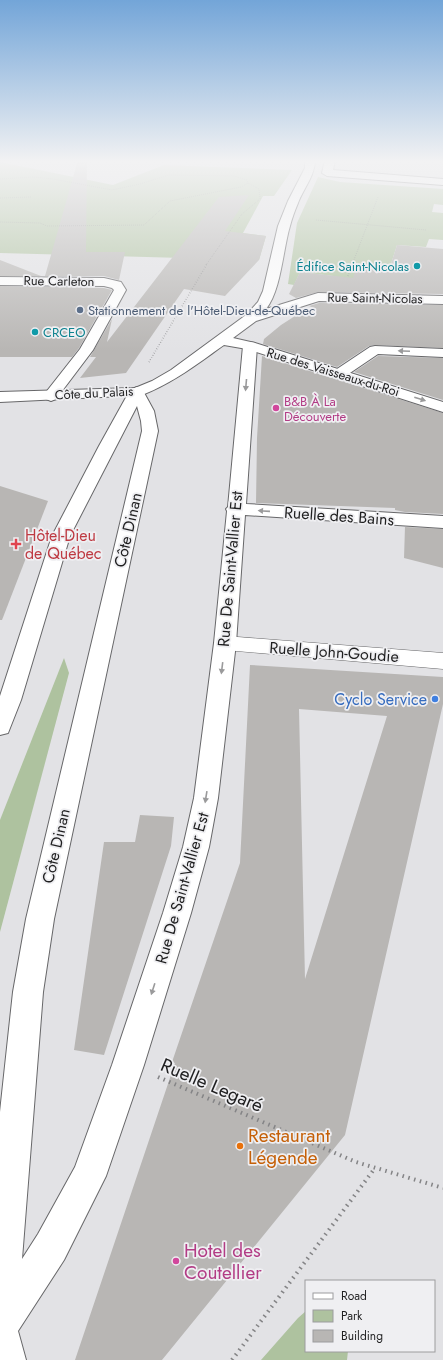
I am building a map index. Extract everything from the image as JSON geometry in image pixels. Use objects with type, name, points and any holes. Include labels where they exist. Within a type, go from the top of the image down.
[{"type":"street","points":[[251,318],[264,303],[272,280],[285,223]]},
{"type":"street","points":[[272,280],[278,288],[285,292],[302,296],[318,297]]},
{"type":"street","name":"Rue Carleton","points":[[0,281],[104,282],[117,285],[120,290],[86,350],[52,396]]},
{"type":"street","name":"Rue Saint-Nicolas","points":[[222,340],[251,318],[318,297],[443,300]]},
{"type":"street","name":"Côte du Palais","points":[[0,397],[137,392],[168,379],[222,340]]},
{"type":"street","name":"Rue des Vaisseaux-du-Roi","points":[[222,340],[250,346],[443,407]]},
{"type":"street","name":"Rue De Saint-Vallier Est","points":[[0,1325],[51,1247],[89,1176],[128,1065],[177,913],[196,847],[206,798],[225,644],[235,509],[250,346]]},
{"type":"street","points":[[340,374],[375,350],[443,353]]},
{"type":"street","points":[[0,726],[10,700],[61,536],[107,446],[137,392]]},
{"type":"street","name":"Côte Dinan","points":[[0,1310],[17,1102],[28,992],[40,919],[150,431],[151,422],[137,392]]},
{"type":"street","name":"Ruelle des Bains","points":[[235,509],[443,522]]},
{"type":"street","name":"Ruelle John-Goudie","points":[[225,644],[443,661]]},
{"type":"street","points":[[0,1332],[7,1360]]},
{"type":"path","points":[[41,223],[47,226],[144,225],[146,223]]},
{"type":"path","points":[[148,364],[190,291],[235,223]]},
{"type":"path","points":[[351,223],[426,230]]},
{"type":"path","points":[[340,297],[367,225]]},
{"type":"path","name":"Ruelle Legaré","points":[[128,1065],[356,1162],[443,1188]]},
{"type":"path","points":[[232,1360],[375,1168]]},
{"type":"green space","points":[[0,223],[248,223],[243,233],[266,236],[259,260],[0,253]]},
{"type":"green space","points":[[297,223],[443,223],[443,240],[429,239],[426,247],[397,245],[390,267],[349,289],[333,276],[300,272],[294,285],[288,284]]},
{"type":"green space","points":[[64,658],[69,673],[0,932],[0,820]]},
{"type":"green space","points":[[305,1312],[305,1352],[348,1352],[347,1360],[261,1360]]},
{"type":"building","points":[[60,223],[86,223],[86,252],[125,252],[119,280],[104,276],[45,276]]},
{"type":"building","points":[[199,223],[230,223],[225,231],[266,236],[259,260],[225,296],[184,289],[126,373],[80,378],[96,357],[90,357],[112,319],[107,342]]},
{"type":"building","name":"Édifice Saint-Nicolas","points":[[397,245],[443,249],[443,294],[318,292],[296,298],[289,294],[300,272],[353,278],[358,264],[390,267]]},
{"type":"building","points":[[0,260],[41,276],[0,276]]},
{"type":"building","name":"CRCEO","points":[[0,286],[104,288],[112,290],[79,348],[72,357],[0,357]]},
{"type":"building","points":[[319,303],[443,305],[443,348],[369,346],[337,367],[263,344],[264,339],[281,325],[295,316],[316,309],[309,306]]},
{"type":"building","points":[[262,356],[443,413],[443,514],[405,512],[395,510],[395,508],[256,503],[257,438]]},
{"type":"building","points":[[378,356],[443,358],[443,400],[354,372]]},
{"type":"building","name":"Hôtel-Dieu de Québec","points":[[0,486],[48,501],[2,620],[0,620]]},
{"type":"building","points":[[405,527],[443,529],[443,568],[404,558]]},
{"type":"building","points":[[250,665],[443,677],[443,704],[345,1135],[162,1360],[75,1360],[175,1063],[172,1062],[240,863]],"holes":[[[299,709],[387,716],[305,979]]]},
{"type":"building","points":[[140,815],[174,817],[171,846],[104,1055],[74,1050],[104,842],[135,842]]},
{"type":"place","name":"Édifice Saint-Nicolas","points":[[417,266]]},
{"type":"place","name":"Stationnement de l'Hôtel-Dieu-de-Québec","points":[[80,310]]},
{"type":"place","name":"CRCEO","points":[[35,332]]},
{"type":"place","name":"B&B À La Découverte","points":[[276,408]]},
{"type":"place","name":"Hôtel-Dieu de Québec","points":[[16,544]]},
{"type":"place","name":"Cyclo Service","points":[[435,699]]},
{"type":"place","name":"Restaurant Légende","points":[[240,1146]]},
{"type":"place","name":"Hotel des Coutellier","points":[[176,1261]]}]
